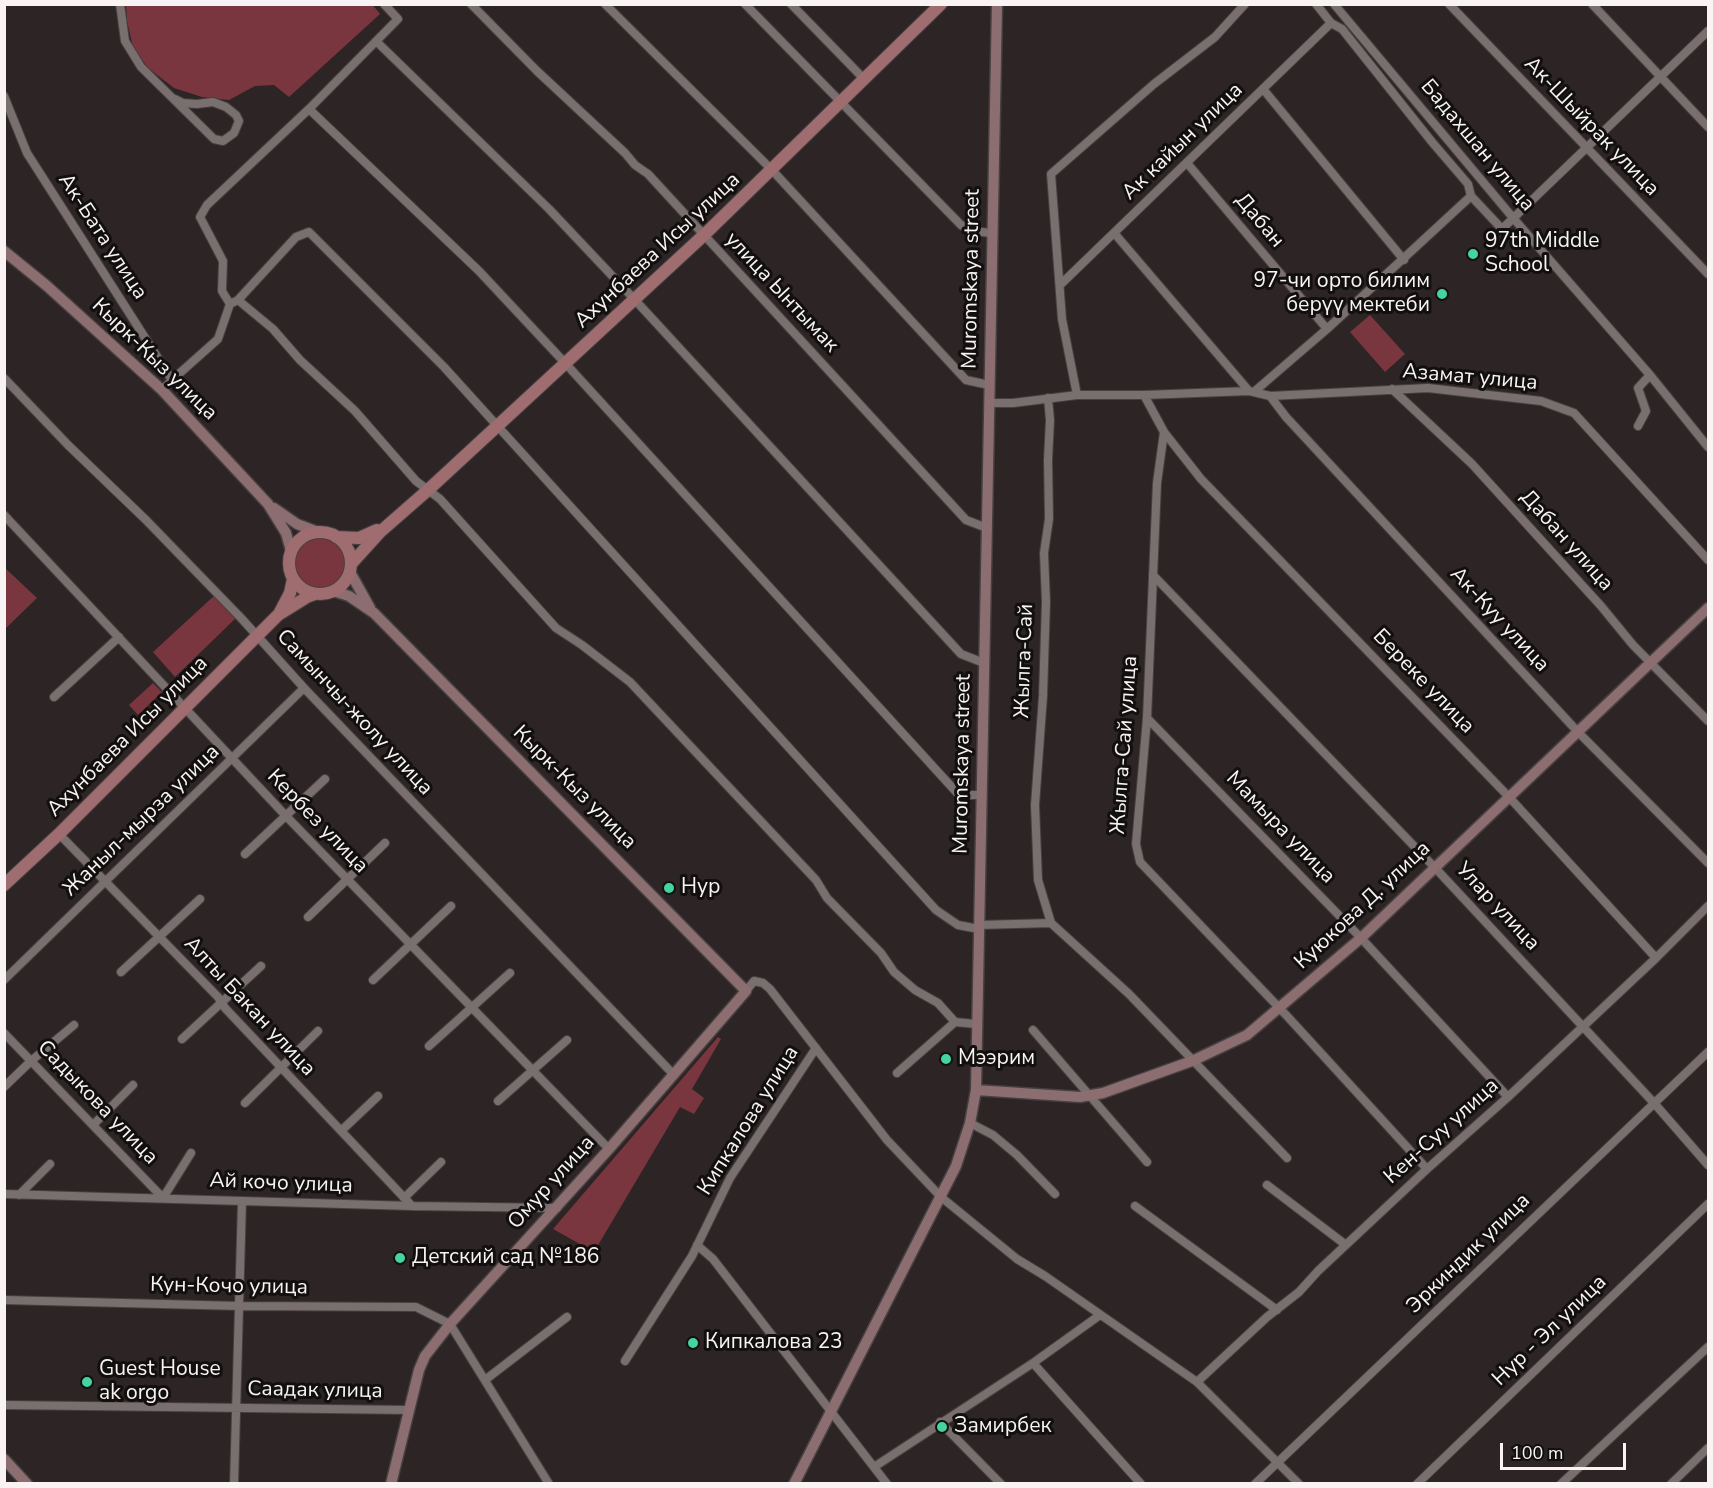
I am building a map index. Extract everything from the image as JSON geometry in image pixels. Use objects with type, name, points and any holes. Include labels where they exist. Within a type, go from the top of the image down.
[{"type":"main road","name":"Ахунбаева Исы улица","points":[[350,568],[371,541],[395,518],[704,236],[941,4]]},
{"type":"main road","name":"Ахунбаева Исы улица","points":[[336,537],[359,538],[395,518]]},
{"type":"main road","points":[[318,532],[336,537],[346,548],[350,568],[344,583],[333,591],[315,594],[303,590],[293,579],[288,565],[291,551],[304,537],[318,532]]},
{"type":"main road","name":"Ахунбаева Исы улица","points":[[278,615],[287,599],[293,579]]},
{"type":"main road","name":"Ахунбаева Исы улица","points":[[4,885],[59,834],[278,615],[315,594]]},
{"type":"street","points":[[120,4],[125,40],[141,67],[214,139],[223,141],[234,133],[239,121],[236,115],[226,107],[213,102],[183,103],[175,99]]},
{"type":"street","points":[[384,4],[398,19],[309,109],[207,205],[200,218],[223,261],[222,291],[273,329],[300,360],[355,411],[416,481],[440,499],[556,628],[630,682],[816,880],[827,898],[881,953],[894,972],[915,990],[938,1003],[956,1022],[976,1024]]},
{"type":"street","name":"улица Ынтымак","points":[[471,4],[537,71],[635,165],[648,174],[966,520],[987,528]]},
{"type":"street","points":[[604,4],[772,170],[966,380],[989,385]]},
{"type":"street","points":[[745,4],[961,225],[970,231],[993,232]]},
{"type":"street","points":[[791,4],[864,79]]},
{"type":"street","name":"Muromskaya street","points":[[794,1484],[956,1166],[970,1124],[976,1090],[997,4]]},
{"type":"street","points":[[1077,394],[1062,319],[1050,174],[1154,84],[1215,37],[1245,4]]},
{"type":"street","points":[[1316,4],[1331,23],[1342,28],[1468,184],[1472,196],[1502,229],[1662,78],[1708,31]]},
{"type":"street","name":"Бадахшан улица","points":[[1334,4],[1645,380],[1708,447]]},
{"type":"street","name":"Ак-Шыйрак улица","points":[[1449,4],[1708,274]]},
{"type":"street","points":[[1592,4],[1708,127]]},
{"type":"street","name":"Ак кайын улица","points":[[1060,285],[1331,23]]},
{"type":"street","points":[[377,42],[549,209],[960,654],[984,663]]},
{"type":"street","points":[[1263,89],[1404,260]]},
{"type":"street","name":"Ак-Бата улица","points":[[4,96],[27,153],[172,380]]},
{"type":"street","points":[[309,109],[479,271],[959,795],[980,795]]},
{"type":"street","name":"Дабан","points":[[1187,163],[1327,329]]},
{"type":"street","points":[[1115,234],[1252,391],[1327,329],[1472,196]]},
{"type":"street","points":[[162,390],[218,339],[234,302],[296,237],[309,232],[444,367],[936,910],[958,926],[1051,923],[1129,994],[1287,1158]]},
{"type":"street","name":"Кырк-Кыз улица","points":[[4,251],[47,286],[162,390],[268,504],[283,525],[291,551]]},
{"type":"street","name":"Самынчы-жолу улица","points":[[4,378],[68,445],[154,528],[674,1075]]},
{"type":"street","points":[[1638,426],[1646,411],[1638,388],[1645,380]]},
{"type":"street","name":"Азамат улица","points":[[988,403],[1012,403],[1077,394],[1144,395],[1252,391],[1270,396],[1428,388],[1541,401],[1574,413],[1708,560]]},
{"type":"street","name":"Дабан улица","points":[[1392,389],[1472,464],[1601,606],[1633,645],[1708,721]]},
{"type":"street","points":[[1144,395],[1164,432]]},
{"type":"street","name":"Ак-Куу улица","points":[[1270,396],[1286,417],[1578,732],[1708,863]]},
{"type":"street","name":"Жылга-Сай","points":[[1048,398],[1050,420],[1049,519],[1044,553],[1046,602],[1043,696],[1035,805],[1038,880],[1051,923]]},
{"type":"street","name":"Жылга-Сай улица","points":[[1164,432],[1157,483],[1147,718],[1136,844],[1140,862],[1280,1009],[1427,1169]]},
{"type":"street","name":"Береке улица","points":[[1164,432],[1201,479],[1509,797],[1656,958]]},
{"type":"street","name":"Кырк-Кыз улица","points":[[268,504],[297,524],[318,532]]},
{"type":"street","name":"Кербез улица","points":[[4,514],[286,816],[609,1149]]},
{"type":"street","name":"Кырк-Кыз улица","points":[[350,568],[374,613]]},
{"type":"street","name":"Улар улица","points":[[1153,575],[1434,867],[1654,1103],[1708,1165]]},
{"type":"street","name":"Кырк-Кыз улица","points":[[333,591],[349,596],[374,613],[746,991]]},
{"type":"street","name":"Куюкова Д. улица","points":[[976,1090],[1080,1097],[1103,1093],[1192,1061],[1247,1035],[1361,938],[1708,609]]},
{"type":"street","points":[[54,697],[119,637]]},
{"type":"street","name":"Жаныл-мырза улица","points":[[4,980],[304,688]]},
{"type":"street","name":"Мамыра улица","points":[[1147,718],[1361,938],[1508,1097]]},
{"type":"street","points":[[245,854],[325,779]]},
{"type":"street","name":"Алты Бакан улица","points":[[59,834],[160,937],[412,1206]]},
{"type":"street","points":[[308,916],[385,843]]},
{"type":"street","points":[[122,972],[200,899]]},
{"type":"street","points":[[373,980],[451,906]]},
{"type":"street","name":"Кен-Суу улица","points":[[1197,1382],[1299,1292],[1427,1169],[1584,1027],[1708,906]]},
{"type":"street","points":[[182,1039],[261,966]]},
{"type":"street","points":[[429,1046],[510,973]]},
{"type":"street","points":[[746,991],[754,981],[763,983],[770,989],[887,1140],[941,1197],[1017,1259],[1197,1382],[1299,1484]]},
{"type":"street","name":"Омур улица","points":[[391,1484],[422,1363],[450,1324],[557,1208],[746,991]]},
{"type":"street","points":[[897,1073],[956,1022]]},
{"type":"street","points":[[4,1087],[74,1025]]},
{"type":"street","points":[[1033,1030],[1147,1162]]},
{"type":"street","points":[[245,1103],[318,1031]]},
{"type":"street","name":"Садыкова улица","points":[[4,1033],[163,1198]]},
{"type":"street","points":[[498,1101],[567,1040]]},
{"type":"street","name":"Кипкалова улица","points":[[625,1361],[676,1282],[730,1178],[816,1048]]},
{"type":"street","name":"Эркиндик улица","points":[[1255,1484],[1708,1052]]},
{"type":"street","points":[[93,1125],[132,1085]]},
{"type":"street","points":[[341,1131],[378,1096]]},
{"type":"street","points":[[970,1124],[993,1135],[1017,1155],[1055,1194]]},
{"type":"street","points":[[163,1198],[191,1153]]},
{"type":"street","points":[[404,1198],[441,1162]]},
{"type":"street","points":[[19,1195],[50,1164]]},
{"type":"street","points":[[1267,1185],[1346,1245]]},
{"type":"street","name":"Ай кочо улица","points":[[4,1194],[557,1208]]},
{"type":"street","points":[[234,1484],[242,1201]]},
{"type":"street","name":"Нур - Эл улица","points":[[1417,1484],[1708,1204]]},
{"type":"street","points":[[1135,1206],[1277,1310]]},
{"type":"street","points":[[697,1245],[713,1259],[886,1484]]},
{"type":"street","name":"Кун-Кочо улица","points":[[4,1300],[240,1306],[416,1307],[450,1324]]},
{"type":"street","points":[[874,1467],[1033,1363],[1100,1315]]},
{"type":"street","points":[[485,1380],[567,1317]]},
{"type":"street","points":[[450,1324],[549,1484]]},
{"type":"street","points":[[1562,1484],[1708,1347]]},
{"type":"street","points":[[1033,1363],[1140,1484]]},
{"type":"street","name":"Саадак улица","points":[[4,1405],[409,1410]]},
{"type":"street","points":[[940,1422],[1001,1484]]},
{"type":"street","points":[[1671,1484],[1708,1448]]},
{"type":"street","points":[[4,1459],[27,1484]]},
{"type":"shaded area","points":[[372,4],[380,14],[289,97],[274,85],[255,86],[229,100],[202,97],[174,88],[148,68],[133,47],[126,5]]},
{"type":"shaded area","points":[[1370,315],[1405,354],[1385,372],[1350,332]]},
{"type":"shaded area","points":[[315,538],[325,538],[338,545],[345,558],[345,568],[338,581],[325,588],[315,588],[306,584],[299,577],[295,568],[295,558],[299,549],[306,542]]},
{"type":"shaded area","points":[[4,568],[37,598],[5,629]]},
{"type":"shaded area","points":[[215,595],[237,617],[175,677],[153,652]]},
{"type":"shaded area","points":[[153,683],[162,692],[138,715],[129,705]]},
{"type":"shaded area","points":[[718,1037],[721,1039],[692,1089],[704,1098],[694,1114],[680,1107],[594,1252],[553,1229]]},
{"type":"place","name":"97th Middle School","points":[[1473,254]]},
{"type":"place","name":"97-чи орто билим берүү мектеби","points":[[1442,294]]},
{"type":"place","name":"Нур","points":[[669,888]]},
{"type":"place","name":"Мээрим","points":[[946,1059]]},
{"type":"place","name":"Детский сад №186","points":[[400,1258]]},
{"type":"place","name":"Кипкалова 23","points":[[693,1343]]},
{"type":"place","name":"Guest House ak orgo","points":[[87,1382]]},
{"type":"place","name":"Замирбек","points":[[942,1427]]}]
